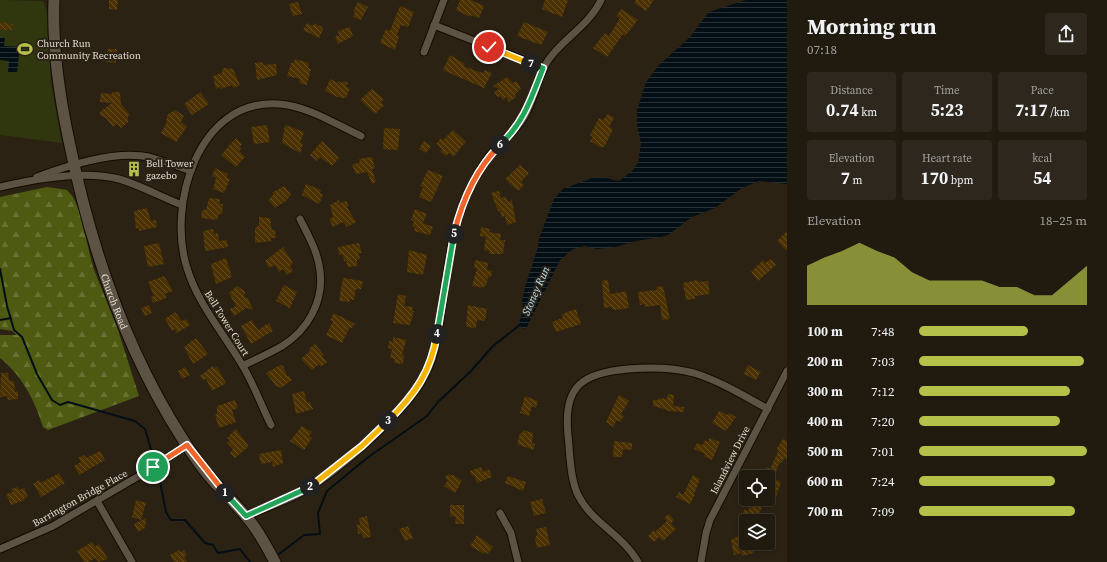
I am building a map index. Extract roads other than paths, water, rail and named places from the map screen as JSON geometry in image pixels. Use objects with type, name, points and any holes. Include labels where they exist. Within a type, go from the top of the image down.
[{"type":"main road","name":"Church Road","points":[[54,0],[54,53],[76,176],[92,234],[115,303],[147,375],[187,445],[214,482],[246,516],[275,562]]},
{"type":"street","points":[[424,52],[444,0]]},
{"type":"street","points":[[246,516],[308,489],[322,479],[367,441],[391,417],[420,384],[427,373],[435,348],[452,239],[466,196],[490,154],[514,131],[525,114],[543,68],[552,54],[591,14],[601,0]]},
{"type":"street","points":[[434,25],[543,68]]},
{"type":"street","name":"Bell Tower Court","points":[[271,425],[242,364],[209,315],[194,287],[183,248],[181,226],[182,205],[191,171],[200,152],[213,131],[231,116],[254,106],[278,104],[301,108],[361,136]]},
{"type":"street","points":[[26,181],[74,163],[111,158],[148,157],[191,171]]},
{"type":"street","points":[[0,187],[26,181],[76,176],[118,179],[182,205]]},
{"type":"street","points":[[242,364],[244,365],[283,345],[298,334],[309,321],[316,306],[321,291],[320,270],[314,248],[300,219]]},
{"type":"street","points":[[638,562],[619,537],[585,507],[575,488],[567,415],[571,397],[579,385],[602,371],[653,367],[672,369],[695,374],[711,380],[768,409]]},
{"type":"street","name":"Islandview Drive","points":[[701,562],[710,520],[787,371]]},
{"type":"street","name":"Barrington Bridge Place","points":[[0,549],[54,526],[187,445]]},
{"type":"street","points":[[97,501],[132,562]]},
{"type":"street","points":[[500,513],[511,533],[518,562]]},
{"type":"water","points":[[746,0],[787,0],[787,184],[759,181],[742,188],[715,208],[692,217],[668,235],[636,241],[616,247],[597,249],[585,246],[573,249],[560,260],[527,327],[523,329],[519,324],[523,309],[522,301],[525,287],[538,247],[539,238],[554,199],[563,189],[592,178],[605,177],[619,181],[632,171],[638,163],[641,143],[637,125],[637,110],[646,82],[659,65],[690,37],[709,12]]},
{"type":"water","points":[[0,37],[5,37],[4,46],[20,47],[17,72],[8,72],[9,61],[0,60]]},
{"type":"waterway","points":[[0,269],[7,306],[14,330],[22,337],[37,374],[52,400],[60,405],[68,402],[135,421],[145,429],[154,460]]},
{"type":"waterway","points":[[0,320],[11,318]]},
{"type":"waterway","name":"Stoney Run","points":[[279,554],[304,535],[320,534],[318,513],[327,491],[367,458],[427,416],[438,402],[471,371],[493,346],[521,324]]},
{"type":"waterway","points":[[158,471],[166,512],[171,520],[185,520],[205,543],[213,545],[218,553],[240,549],[250,562]]},
{"type":"place","name":"Church Run Community Recreation","points":[[25,49]]},
{"type":"place","name":"Bell Tower gazebo","points":[[134,169]]}]
